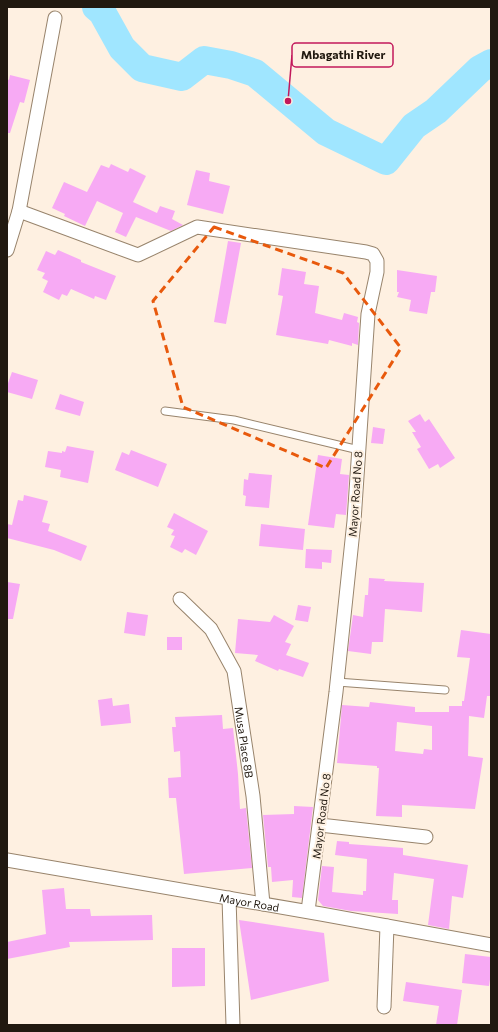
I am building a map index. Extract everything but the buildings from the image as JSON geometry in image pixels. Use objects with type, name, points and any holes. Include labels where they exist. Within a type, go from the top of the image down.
[{"type":"street","points":[[7,250],[19,211],[55,18]]},
{"type":"street","name":"Mayor Road No 8","points":[[19,211],[138,255],[197,227],[373,254],[377,261],[377,272],[368,314],[354,521],[337,682],[308,912]]},
{"type":"street","name":"Musa Place 8B","points":[[180,599],[211,629],[234,671],[253,796],[263,904]]},
{"type":"street","points":[[320,825],[426,837]]},
{"type":"street","name":"Mayor Road","points":[[7,860],[491,945]]},
{"type":"street","points":[[229,898],[233,1025]]},
{"type":"street","points":[[384,1007],[387,926]]},
{"type":"lane","points":[[165,411],[234,420],[359,450]]},
{"type":"lane","points":[[337,682],[445,690]]},
{"type":"highlighted area","points":[[214,227],[343,273],[401,348],[326,468],[183,407],[153,301]]},
{"type":"waterway","points":[[96,7],[102,12],[122,48],[142,68],[182,77],[204,60],[231,65],[255,73],[326,132],[386,161],[414,126],[436,111],[480,69],[491,63]]},
{"type":"place","name":"Mbagathi River","points":[[288,101]]}]
